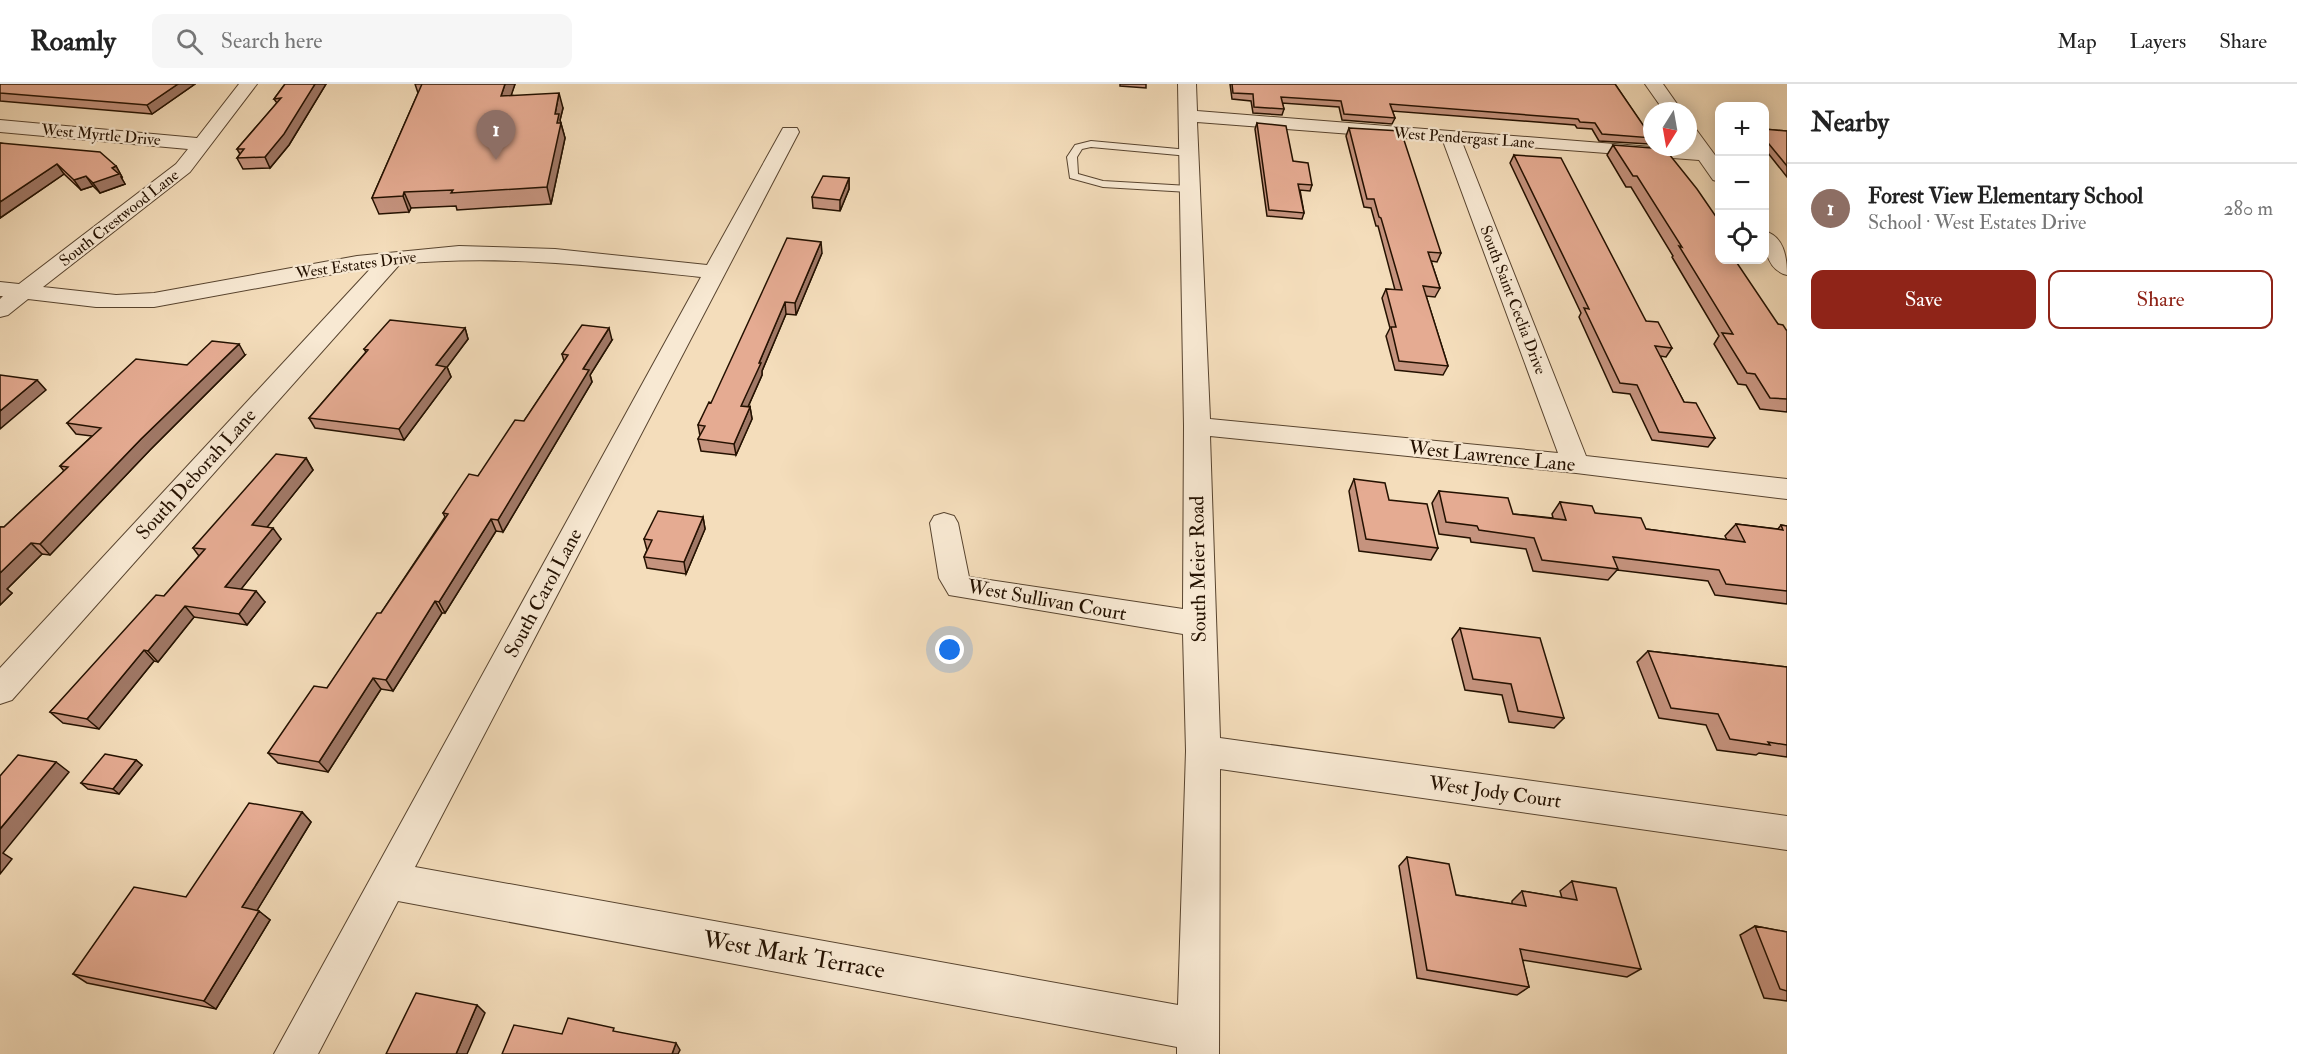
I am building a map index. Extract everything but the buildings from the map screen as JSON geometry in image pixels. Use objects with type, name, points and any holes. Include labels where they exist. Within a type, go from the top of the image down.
[{"type":"street","name":"South Crestwood Lane","points":[[0,310],[183,168],[248,84]]},
{"type":"street","name":"South Meier Road","points":[[1187,84],[1197,426],[1198,624],[1203,751],[1198,1042]]},
{"type":"street","points":[[1654,84],[1667,102]]},
{"type":"street","name":"West Pendergast Lane","points":[[1188,116],[1704,155]]},
{"type":"street","name":"West Myrtle Drive","points":[[0,126],[201,144]]},
{"type":"street","name":"South Carol Lane","points":[[295,1054],[390,881],[713,272],[790,132]]},
{"type":"street","name":"South Saint Ceclia Drive","points":[[1451,137],[1576,464]]},
{"type":"street","points":[[1697,145],[1715,170]]},
{"type":"street","points":[[1769,244],[1787,268]]},
{"type":"street","name":"West Estates Drive","points":[[0,289],[91,300],[152,300],[205,292],[298,272],[393,258],[459,253],[534,253],[713,272]]},
{"type":"street","name":"South Deborah Lane","points":[[0,690],[393,258]]},
{"type":"street","name":"West Lawrence Lane","points":[[1197,426],[1576,464],[1787,489]]},
{"type":"street","name":"West Sullivan Court","points":[[944,523],[954,578],[960,587],[1198,624]]},
{"type":"street","name":"West Jody Court","points":[[1203,751],[1787,833]]},
{"type":"street","name":"West Mark Terrace","points":[[390,881],[1198,1042]]},
{"type":"lane","points":[[1189,153],[1091,144],[1078,147],[1072,157],[1073,176],[1103,184],[1189,189]]},
{"type":"place","name":"Forest View Elementary School","points":[[496,160]]}]
